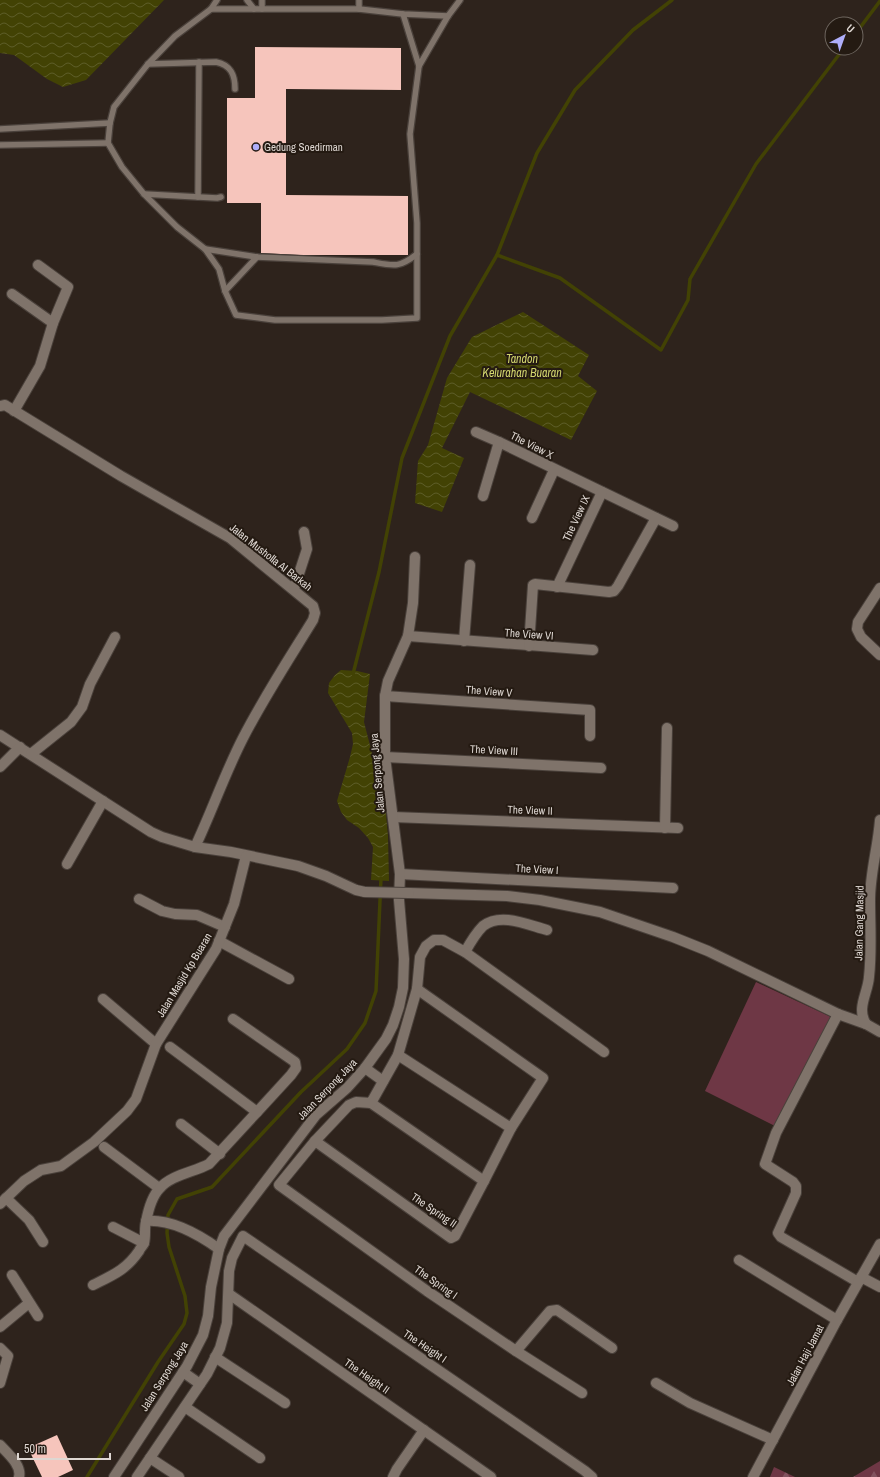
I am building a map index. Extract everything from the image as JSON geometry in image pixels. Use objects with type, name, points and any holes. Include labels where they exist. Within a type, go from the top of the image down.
[{"type":"street","points":[[14,411],[40,366],[53,323],[68,287],[38,265]]},
{"type":"street","points":[[12,294],[53,323]]},
{"type":"street","name":"Jalan Musholla Al Barkah","points":[[0,405],[5,405],[121,476],[230,538],[313,606],[315,613],[313,620],[243,738],[195,847]]},
{"type":"street","name":"The View X","points":[[476,432],[602,492]]},
{"type":"street","name":"The View X","points":[[483,496],[499,442]]},
{"type":"street","name":"The View X","points":[[532,518],[554,470]]},
{"type":"street","name":"The View IX","points":[[557,587],[602,492],[673,526]]},
{"type":"street","points":[[529,646],[532,587],[535,584],[609,592],[614,591],[656,518]]},
{"type":"street","points":[[294,589],[307,549],[304,532]]},
{"type":"street","name":"Jalan Serpong Jaya","points":[[114,1477],[183,1372],[203,1335],[208,1316],[211,1287],[219,1249],[224,1236],[309,1123],[347,1088],[365,1068],[386,1039],[393,1025],[399,1007],[403,988],[404,959],[399,900],[400,874],[385,757],[385,696],[388,681],[408,636],[413,603],[415,556]]},
{"type":"street","points":[[464,641],[470,565]]},
{"type":"street","points":[[880,588],[857,626],[858,633],[861,637],[880,655]]},
{"type":"street","name":"The View VI","points":[[408,636],[593,650]]},
{"type":"street","points":[[30,754],[71,722],[82,707],[90,684],[115,637]]},
{"type":"street","name":"The View V","points":[[385,696],[590,710],[590,736]]},
{"type":"street","points":[[665,828],[667,728]]},
{"type":"street","points":[[0,734],[157,834],[195,847],[231,852],[298,866],[326,876],[356,890],[365,892],[527,898],[570,905],[600,912],[673,937],[708,951],[838,1014],[866,1024],[880,1032]]},
{"type":"street","points":[[0,767],[20,747]]},
{"type":"street","name":"The View III","points":[[385,757],[601,768]]},
{"type":"street","points":[[67,864],[104,801]]},
{"type":"street","name":"The View II","points":[[393,817],[678,828]]},
{"type":"street","name":"Jalan Gang Masjid","points":[[866,1024],[862,1018],[861,1008],[869,978],[872,935],[870,900],[877,862],[880,820]]},
{"type":"street","name":"Jalan Masjid Kp Buaran","points":[[3,1201],[24,1181],[41,1170],[61,1166],[98,1139],[127,1111],[136,1099],[156,1044],[216,949],[234,904],[246,856]]},
{"type":"street","name":"The View I","points":[[400,874],[673,888]]},
{"type":"street","points":[[139,899],[162,911],[175,914],[197,915],[225,927]]},
{"type":"street","points":[[465,952],[478,932],[484,926],[492,922],[510,920],[547,930]]},
{"type":"street","points":[[371,1103],[398,1055],[417,989],[420,957],[426,946],[434,940],[443,940],[465,952],[604,1052]]},
{"type":"street","points":[[219,941],[289,978]]},
{"type":"street","points":[[315,1141],[349,1105],[356,1102],[371,1103],[484,1181],[510,1128],[542,1078],[417,989]]},
{"type":"street","points":[[103,999],[156,1044]]},
{"type":"street","points":[[838,1014],[776,1132],[765,1164],[793,1182],[796,1186],[796,1193],[778,1233],[781,1237],[860,1279],[880,1287]]},
{"type":"street","points":[[93,1285],[128,1265],[144,1244],[150,1221],[150,1207],[159,1188],[171,1179],[199,1170],[209,1164],[220,1154],[296,1068],[295,1062],[233,1019]]},
{"type":"street","points":[[170,1047],[257,1112]]},
{"type":"street","points":[[398,1055],[510,1128]]},
{"type":"street","points":[[365,1068],[383,1081]]},
{"type":"street","points":[[181,1124],[220,1154]]},
{"type":"street","name":"The Spring II","points":[[315,1141],[451,1238],[455,1236],[484,1181]]},
{"type":"street","name":"The Spring I","points":[[315,1141],[280,1185],[427,1291],[582,1393]]},
{"type":"street","points":[[104,1147],[159,1188]]},
{"type":"street","points":[[3,1201],[29,1220],[43,1242]]},
{"type":"street","points":[[150,1221],[180,1227],[197,1235],[219,1249]]},
{"type":"street","points":[[113,1227],[144,1244]]},
{"type":"street","name":"The Height I","points":[[229,1294],[230,1264],[243,1236],[592,1477]]},
{"type":"street","name":"Jalan Haji Jamat","points":[[753,1477],[837,1320],[880,1244]]},
{"type":"street","points":[[739,1260],[837,1320]]},
{"type":"street","points":[[12,1275],[38,1316]]},
{"type":"street","points":[[137,1477],[200,1384],[220,1348],[227,1323],[229,1294]]},
{"type":"street","name":"The Height II","points":[[229,1294],[491,1477]]},
{"type":"street","points":[[0,1327],[29,1303]]},
{"type":"street","points":[[516,1351],[550,1311],[554,1309],[612,1348]]},
{"type":"street","points":[[0,1348],[8,1356],[0,1383]]},
{"type":"street","points":[[215,1357],[285,1404]]},
{"type":"street","points":[[183,1372],[200,1384]]},
{"type":"street","points":[[656,1383],[690,1403],[773,1440]]},
{"type":"street","points":[[185,1407],[260,1458]]},
{"type":"street","points":[[393,1477],[397,1468],[424,1430]]},
{"type":"street","points":[[0,1445],[17,1464],[20,1477]]},
{"type":"street","points":[[150,1458],[179,1477]]},
{"type":"lane","points":[[217,0],[211,9],[175,36],[148,64],[114,107],[110,123],[108,143],[122,167],[144,194],[177,227],[205,249],[219,270],[225,291],[235,313],[239,316],[275,320],[415,319],[418,316],[417,223],[410,134],[419,66],[448,16],[460,0]]},
{"type":"lane","points":[[247,0],[254,9]]},
{"type":"lane","points":[[262,0],[262,9]]},
{"type":"lane","points":[[359,0],[359,9]]},
{"type":"lane","points":[[211,9],[359,9],[403,14],[448,16]]},
{"type":"lane","points":[[403,14],[419,66]]},
{"type":"lane","points":[[198,197],[199,62]]},
{"type":"lane","points":[[148,64],[216,62],[225,65],[235,77],[235,89]]},
{"type":"lane","points":[[0,129],[110,123]]},
{"type":"lane","points":[[0,145],[108,143]]},
{"type":"lane","points":[[144,194],[220,197]]},
{"type":"lane","points":[[205,249],[257,257],[373,262],[390,265],[405,264],[417,254]]},
{"type":"lane","points":[[225,291],[257,257]]},
{"type":"green space","points":[[756,982],[831,1017],[775,1126],[705,1091]]},
{"type":"green space","points":[[880,1461],[880,1477],[853,1477]]},
{"type":"green space","points":[[774,1467],[795,1477],[770,1477]]},
{"type":"water","points":[[0,0],[164,0],[86,80],[63,87],[47,79],[14,55],[0,53]]},
{"type":"water","name":"Tandon Kelurahan Buaran","points":[[523,312],[589,355],[578,376],[597,391],[571,440],[470,392],[442,448],[464,458],[442,512],[415,503],[418,461],[428,445],[447,378],[472,337]]},
{"type":"water","points":[[341,670],[370,674],[364,722],[385,804],[388,836],[389,881],[371,880],[373,847],[368,838],[359,828],[347,820],[341,812],[337,801],[353,744],[352,733],[328,693],[329,683]]},
{"type":"building","name":"Gedung Soedirman","points":[[255,47],[401,48],[401,90],[286,89],[286,195],[408,196],[408,255],[300,255],[261,253],[261,203],[227,203],[227,98],[255,98]]},
{"type":"building","points":[[57,1435],[73,1470],[58,1477],[42,1477],[28,1448]]},
{"type":"waterway","points":[[353,674],[379,572],[402,458],[450,336],[497,255],[537,153],[575,90],[633,30],[672,0]]},
{"type":"waterway","points":[[864,22],[880,1]]},
{"type":"waterway","points":[[497,255],[560,278],[661,350],[688,300],[690,279],[756,164],[838,56]]},
{"type":"waterway","points":[[87,1477],[158,1362],[184,1324],[187,1313],[185,1296],[169,1247],[167,1233],[168,1215],[177,1199],[212,1187],[301,1092],[347,1049],[365,1023],[376,991],[381,878]]},
{"type":"place","name":"Gedung Soedirman","points":[[256,147]]}]
